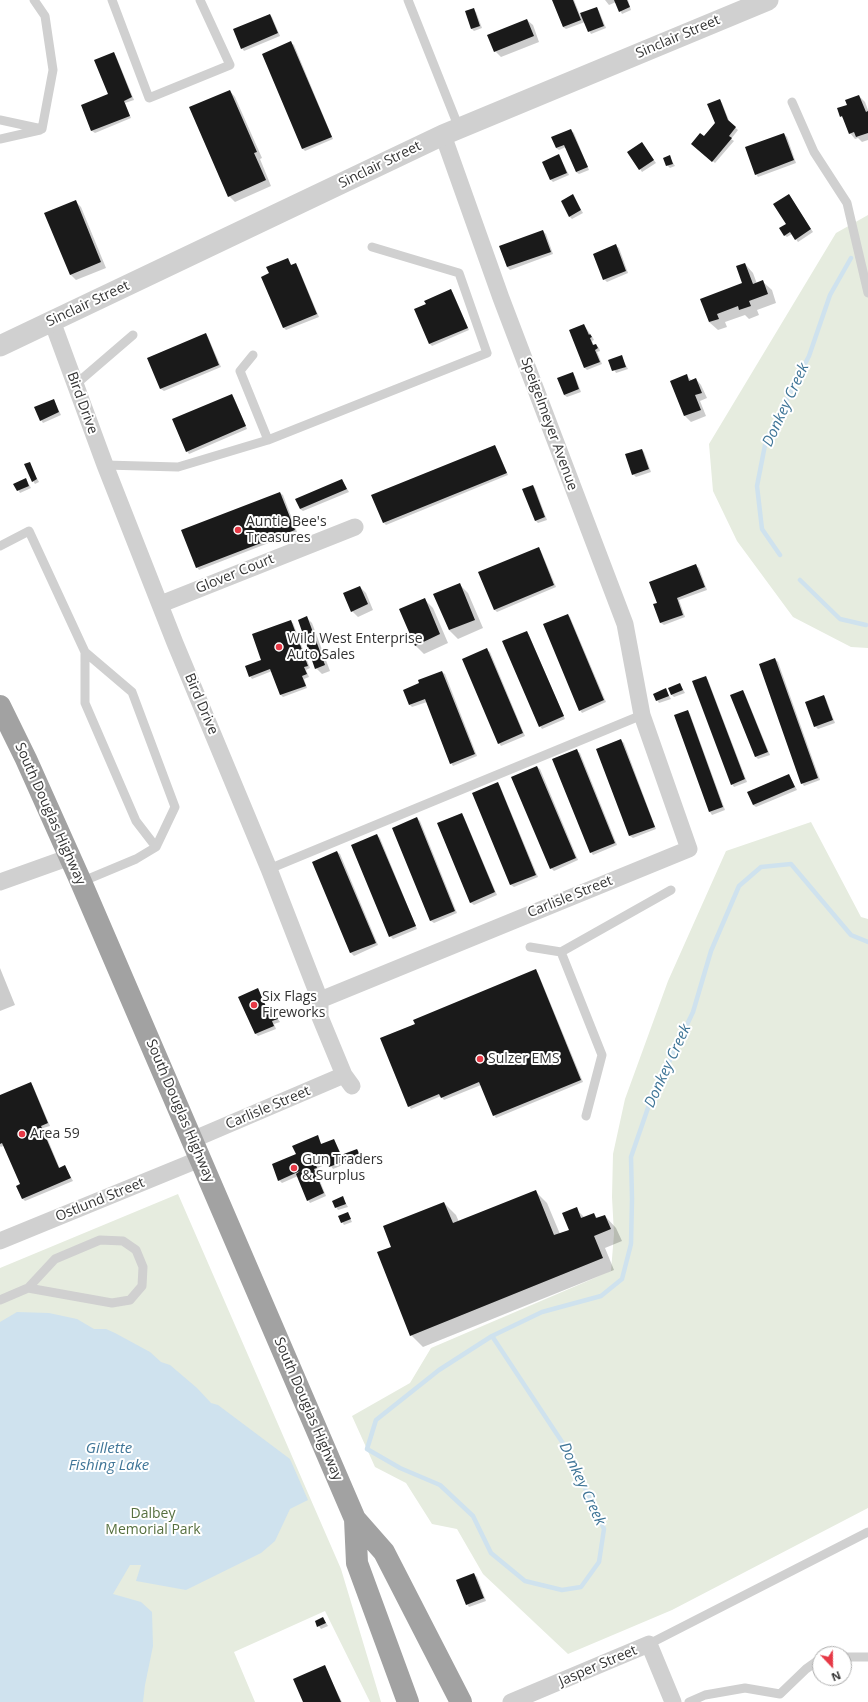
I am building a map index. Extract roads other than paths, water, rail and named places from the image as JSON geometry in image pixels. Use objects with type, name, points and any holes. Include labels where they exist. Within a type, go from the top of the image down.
[{"type":"highway","name":"South Douglas Highway","points":[[0,706],[26,759],[81,882],[355,1519],[384,1552],[461,1702]]},
{"type":"highway","name":"South Douglas Highway","points":[[355,1519],[357,1563],[408,1702]]},
{"type":"street","name":"Sinclair Street","points":[[0,346],[451,132],[733,6],[768,0]]},
{"type":"street","name":"Speigelmeyer Avenue","points":[[451,132],[501,298],[625,624],[642,715]]},
{"type":"street","name":"Bird Drive","points":[[52,320],[105,465],[161,604],[175,643],[269,869],[320,1000],[320,1017],[348,1081]]},
{"type":"street","name":"Glover Court","points":[[161,604],[355,527]]},
{"type":"street","name":"Carlisle Street","points":[[320,1000],[689,849],[642,715]]},
{"type":"street","points":[[0,882],[70,857]]},
{"type":"street","name":"Carlisle Street","points":[[196,1149],[348,1081]]},
{"type":"street","name":"Ostlund Street","points":[[0,1241],[196,1149]]},
{"type":"street","name":"Jasper Street","points":[[511,1702],[649,1644],[673,1702]]},
{"type":"lane","points":[[34,0],[45,16],[53,70],[42,129]]},
{"type":"lane","points":[[112,0],[149,98],[230,65],[200,0]]},
{"type":"lane","points":[[408,0],[451,132]]},
{"type":"lane","points":[[792,102],[814,152],[847,203],[868,293]]},
{"type":"lane","points":[[0,120],[42,129]]},
{"type":"lane","points":[[0,139],[42,129]]},
{"type":"lane","points":[[105,465],[178,467],[268,440],[487,353],[459,273],[372,247]]},
{"type":"lane","points":[[76,384],[133,335]]},
{"type":"lane","points":[[253,355],[240,371],[268,440]]},
{"type":"lane","points":[[0,546],[29,531],[84,652],[85,703],[136,820],[156,847]]},
{"type":"lane","points":[[81,882],[136,859],[156,847],[175,807],[132,692],[84,652]]},
{"type":"lane","points":[[269,869],[642,715]]},
{"type":"lane","points":[[530,947],[560,952],[671,890]]},
{"type":"lane","points":[[560,952],[602,1055],[586,1116]]},
{"type":"lane","points":[[0,1300],[28,1288],[55,1259],[100,1240],[123,1241],[136,1250],[143,1267],[142,1286],[130,1300],[112,1303],[28,1288]]},
{"type":"lane","points":[[649,1644],[868,1532]]},
{"type":"lane","points":[[852,1657],[868,1657]]},
{"type":"lane","points":[[689,1702],[705,1695],[744,1688],[780,1694],[812,1665]]},
{"type":"water","name":"Gillette Fishing Lake","points":[[17,1312],[49,1313],[77,1319],[94,1329],[106,1329],[115,1333],[150,1352],[161,1362],[170,1365],[197,1388],[211,1403],[218,1405],[290,1459],[308,1500],[290,1509],[275,1541],[261,1553],[186,1590],[136,1581],[141,1565],[130,1565],[113,1594],[141,1602],[152,1612],[153,1646],[143,1702],[0,1702],[0,1322]]},
{"type":"waterway","name":"Donkey Creek","points":[[780,555],[762,529],[757,486],[766,440],[809,356],[830,295],[851,258]]},
{"type":"waterway","name":"Donkey Creek","points":[[800,580],[840,619],[866,625]]},
{"type":"waterway","name":"Donkey Creek","points":[[492,1336],[568,1451],[604,1529],[599,1562],[581,1587],[562,1590],[525,1581],[491,1553],[473,1516],[440,1485],[400,1468],[367,1449],[376,1420],[439,1370],[492,1336],[542,1312],[601,1296],[622,1279],[631,1244],[631,1157],[650,1102],[693,1012],[711,951],[739,886],[761,867],[791,864],[851,935],[868,942]]},
{"type":"place","name":"Auntie Bee's Treasures","points":[[238,530]]},
{"type":"place","name":"Wild West Enterprise Auto Sales","points":[[279,647]]},
{"type":"place","name":"Six Flags Fireworks","points":[[254,1005]]},
{"type":"place","name":"Sulzer EMS","points":[[480,1059]]},
{"type":"place","name":"Area 59","points":[[22,1134]]},
{"type":"place","name":"Gun Traders & Surplus","points":[[294,1168]]},
{"type":"park label","name":"Dalbey Memorial Park","points":[[153,1522]]}]
